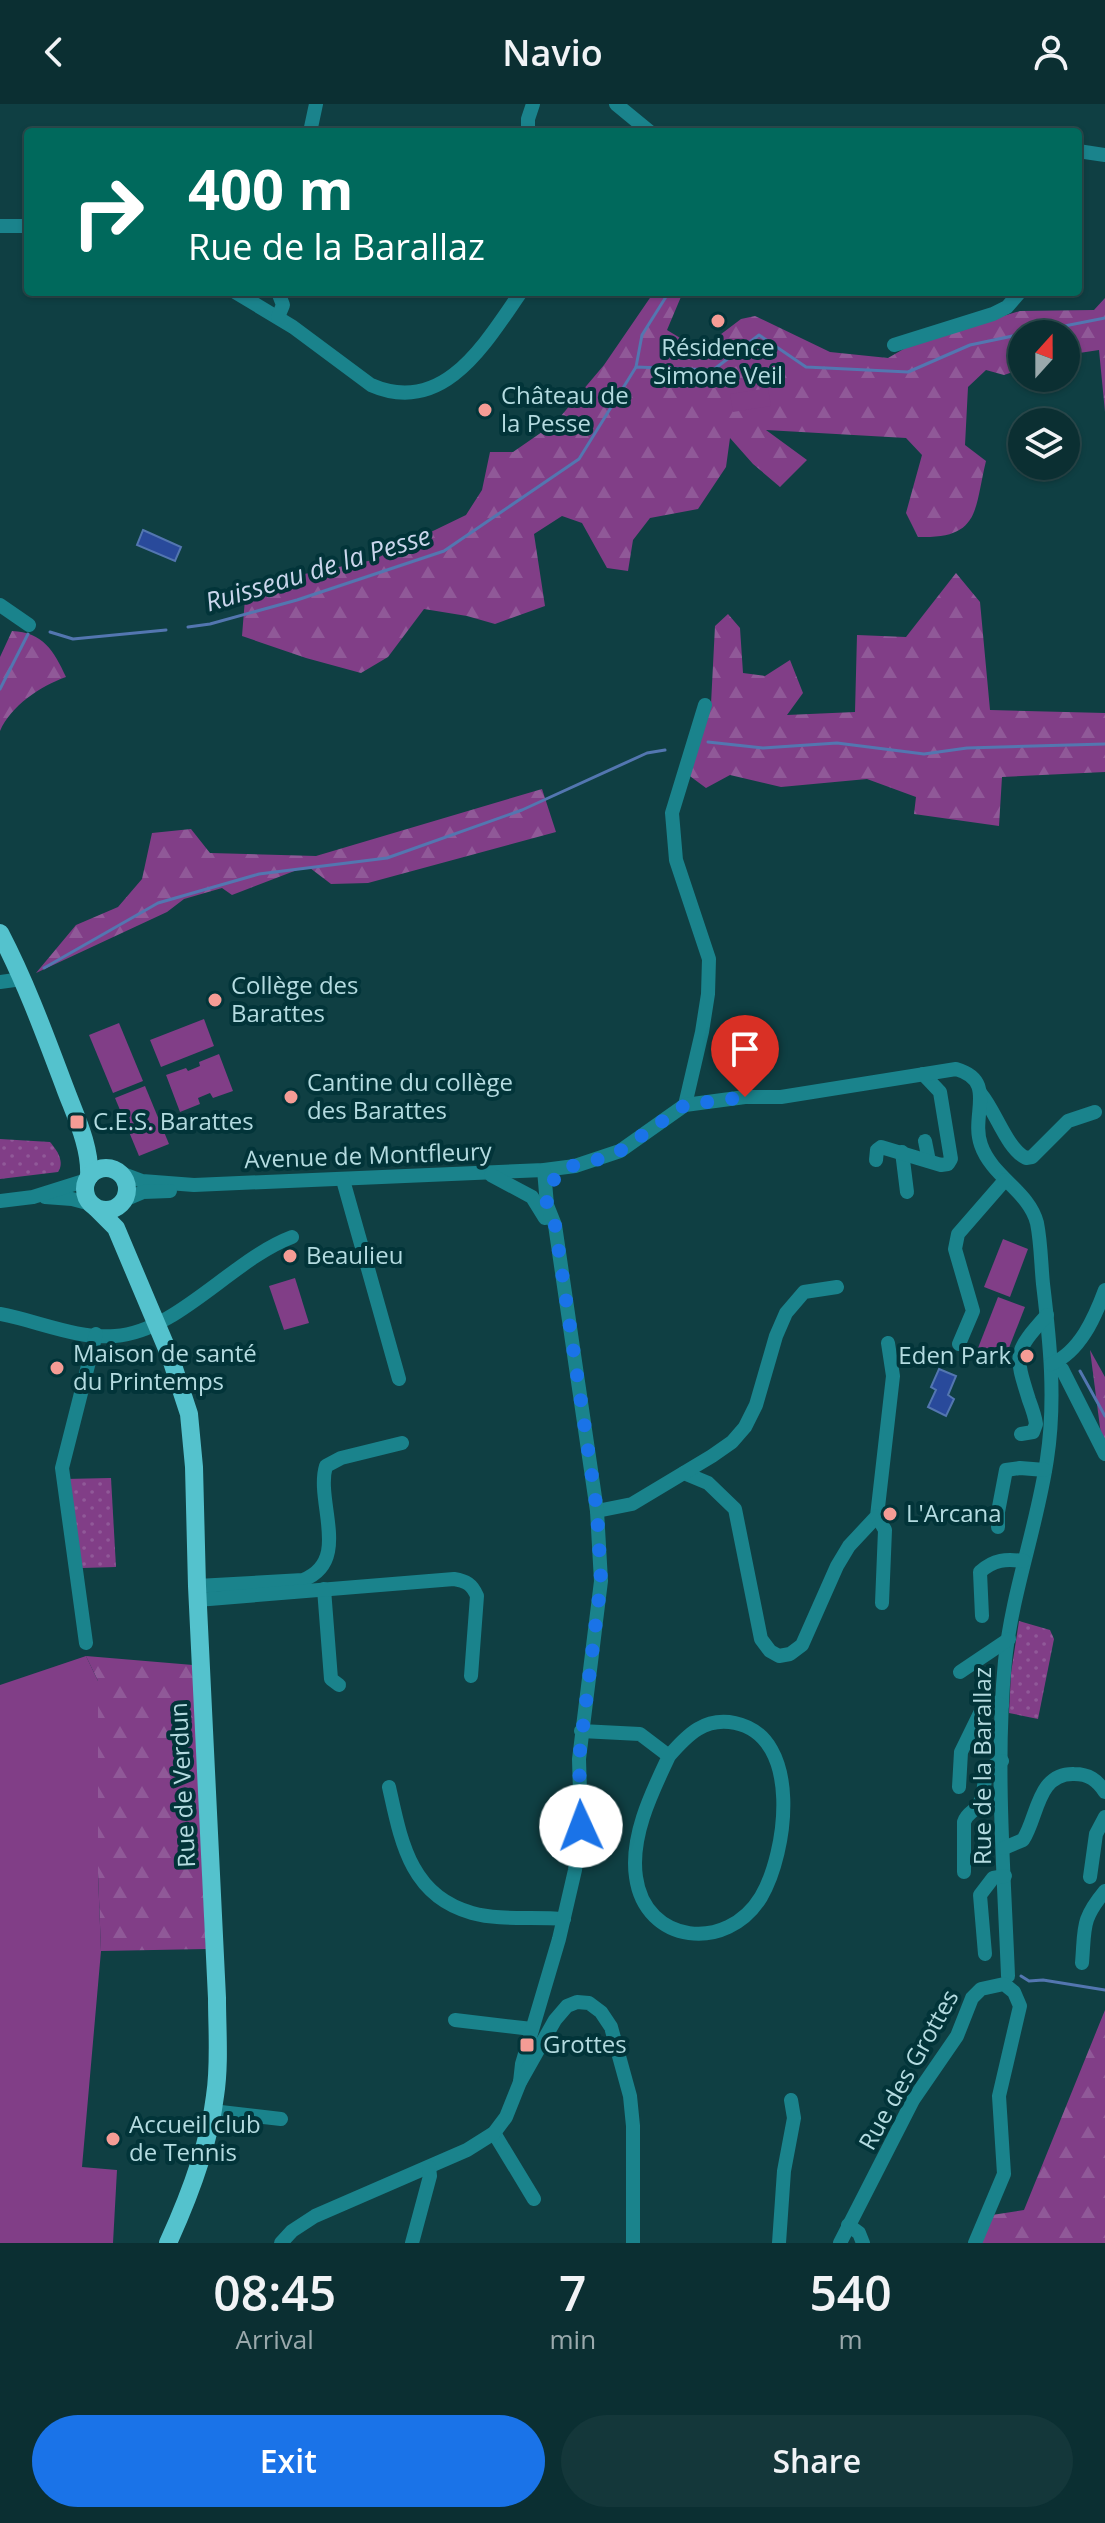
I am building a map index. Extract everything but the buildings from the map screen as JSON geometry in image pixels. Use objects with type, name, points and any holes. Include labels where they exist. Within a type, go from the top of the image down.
[{"type":"main road","points":[[0,933],[22,979],[73,1107],[89,1159],[86,1195],[93,1206],[111,1210],[122,1202],[127,1185],[99,1152],[73,1107]]},
{"type":"main road","points":[[88,1178],[102,1168],[116,1171]]},
{"type":"main road","name":"Rue de Verdun","points":[[122,1202],[122,1219],[154,1306],[156,1323]]},
{"type":"main road","name":"Rue de Verdun","points":[[93,1206],[116,1228],[181,1386],[189,1414],[194,1467],[218,2053],[212,2111],[191,2188],[168,2243]]},
{"type":"street","points":[[311,128],[316,104]]},
{"type":"street","points":[[616,104],[645,128]]},
{"type":"street","points":[[528,106],[528,128]]},
{"type":"street","points":[[1082,152],[1105,157]]},
{"type":"street","points":[[1082,160],[1105,157]]},
{"type":"street","points":[[0,226],[24,226]]},
{"type":"street","points":[[242,296],[278,317],[371,385],[386,391],[409,392],[440,384],[460,371],[518,296]]},
{"type":"street","points":[[278,317],[283,305],[280,296]]},
{"type":"street","points":[[894,345],[993,314],[1007,307],[1017,296]]},
{"type":"street","points":[[0,605],[29,625]]},
{"type":"street","points":[[685,1105],[702,1032],[709,959],[676,860],[672,813],[705,705]]},
{"type":"street","points":[[0,982],[22,979]]},
{"type":"street","points":[[520,2082],[522,2064],[575,1870],[581,1826],[581,1731],[601,1581],[597,1511],[555,1236],[533,1180],[544,1170],[594,1161],[620,1151],[685,1105],[745,1097],[781,1097],[956,1069],[967,1072],[979,1084],[981,1094],[993,1108],[1017,1154],[1026,1158],[1032,1157],[1068,1121],[1095,1112]]},
{"type":"street","points":[[876,1160],[877,1150],[881,1147],[941,1165],[948,1164],[952,1152],[940,1092],[923,1074]]},
{"type":"street","name":"Rue de la Barallaz","points":[[981,1094],[980,1143],[994,1168],[1025,1201],[1037,1223],[1051,1364],[1051,1426],[1045,1470],[1009,1639],[1002,1705],[1008,1976]]},
{"type":"street","points":[[925,1141],[929,1161]]},
{"type":"street","points":[[902,1152],[907,1192]]},
{"type":"street","points":[[539,1194],[563,1168]]},
{"type":"street","name":"Avenue de Montfleury","points":[[116,1171],[142,1181],[194,1185],[544,1170]]},
{"type":"street","points":[[487,1173],[539,1194]]},
{"type":"street","points":[[33,1197],[88,1178]]},
{"type":"street","points":[[343,1180],[399,1379]]},
{"type":"street","points":[[959,1344],[973,1311],[955,1249],[958,1234],[1005,1180]]},
{"type":"street","name":"Avenue de Montfleury","points":[[122,1202],[143,1192],[173,1191],[194,1185]]},
{"type":"street","points":[[0,1201],[61,1197],[93,1206]]},
{"type":"street","points":[[0,1314],[76,1333],[116,1336],[147,1328],[198,1298],[241,1264],[292,1237]]},
{"type":"street","points":[[597,1511],[632,1504],[732,1442],[745,1427],[756,1405],[786,1313],[804,1292],[837,1287]]},
{"type":"street","points":[[1051,1364],[1073,1350],[1086,1331],[1105,1290]]},
{"type":"street","points":[[1021,1434],[1033,1432],[1036,1424],[1018,1366],[1019,1354],[1024,1341],[1047,1315]]},
{"type":"street","points":[[86,1643],[62,1468],[96,1334]]},
{"type":"street","points":[[882,1603],[885,1530],[877,1516],[893,1376],[888,1343]]},
{"type":"street","points":[[1051,1364],[1062,1369],[1105,1454]]},
{"type":"street","points":[[197,1593],[303,1580],[313,1576],[327,1558],[330,1547],[326,1466],[341,1458],[402,1443]]},
{"type":"street","points":[[998,1527],[1006,1470],[1045,1470]]},
{"type":"street","points":[[684,1473],[708,1483],[735,1509],[761,1639],[770,1651],[779,1656],[790,1654],[802,1645],[837,1566],[849,1546],[877,1516]]},
{"type":"street","points":[[982,1616],[980,1572],[989,1563],[1004,1559],[1024,1561]]},
{"type":"street","points":[[197,1593],[463,1580],[473,1587],[477,1596],[471,1676]]},
{"type":"street","points":[[324,1589],[331,1679],[339,1685]]},
{"type":"street","points":[[960,1672],[1009,1639]]},
{"type":"street","points":[[959,1787],[961,1752],[984,1705],[992,1702],[1002,1705]]},
{"type":"street","points":[[712,1722],[725,1722],[753,1729],[765,1738],[779,1763],[782,1820],[769,1884],[745,1917],[730,1929],[714,1934],[682,1932],[667,1924],[647,1907],[639,1892],[635,1864],[641,1827],[669,1756],[691,1732],[712,1722]]},
{"type":"street","points":[[581,1731],[640,1734],[669,1756]]},
{"type":"street","points":[[964,1872],[966,1816],[979,1805],[987,1771],[1002,1761]]},
{"type":"street","points":[[1004,1848],[1023,1840],[1044,1790],[1057,1777],[1067,1774],[1090,1776],[1105,1792]]},
{"type":"street","points":[[389,1787],[398,1831],[410,1865],[442,1899],[473,1913],[564,1919]]},
{"type":"street","points":[[1090,1877],[1096,1834],[1105,1817]]},
{"type":"street","points":[[985,1954],[980,1895],[993,1878],[1005,1876]]},
{"type":"street","points":[[1082,1963],[1086,1919],[1089,1910],[1105,1891]]},
{"type":"street","name":"Rue des Grottes","points":[[840,2243],[913,2100],[957,2036],[972,1998],[981,1989],[1004,1984],[1014,1992],[1020,2006],[999,2096],[1004,2174],[975,2243]]},
{"type":"street","points":[[281,2243],[292,2231],[315,2216],[467,2150],[494,2133],[506,2117],[520,2082],[555,2020],[567,2006],[577,2002],[589,2003],[601,2012],[611,2027],[630,2096],[633,2243]]},
{"type":"street","points":[[455,2020],[532,2029]]},
{"type":"street","points":[[779,2243],[784,2171],[794,2118],[791,2100]]},
{"type":"street","points":[[212,2111],[281,2119]]},
{"type":"street","points":[[494,2133],[534,2199]]},
{"type":"street","points":[[412,2243],[430,2176],[429,2167]]},
{"type":"street","points":[[848,2225],[859,2233],[863,2243]]},
{"type":"green space","points":[[651,296],[681,296],[667,330],[700,350],[741,319],[755,316],[830,352],[888,358],[914,343],[1020,311],[1094,310],[1105,298],[1105,412],[1099,350],[1080,353],[1080,320],[1008,320],[1008,374],[986,370],[968,387],[965,445],[986,461],[976,508],[964,527],[953,533],[918,537],[906,513],[922,455],[906,438],[766,430],[807,460],[780,487],[753,464],[730,438],[726,467],[698,509],[650,518],[633,540],[628,571],[607,568],[582,523],[562,516],[534,534],[545,606],[495,624],[424,609],[388,657],[361,673],[242,636],[246,586],[373,560],[466,515],[482,490],[490,452],[513,452],[555,423],[604,365]]},
{"type":"green space","points":[[768,388],[771,406],[733,412],[730,394]]},
{"type":"green space","points":[[956,573],[980,602],[990,710],[1105,713],[1105,772],[1002,777],[999,826],[914,814],[916,797],[867,779],[781,787],[730,775],[706,788],[683,771],[711,704],[715,626],[728,614],[740,628],[743,673],[765,676],[790,660],[803,693],[787,715],[855,712],[857,635],[906,637]]},
{"type":"green space","points":[[12,631],[40,639],[57,659],[66,677],[27,698],[11,713],[0,731],[0,657]]},
{"type":"green space","points":[[542,789],[556,832],[368,883],[331,884],[310,868],[232,895],[222,888],[184,899],[167,912],[36,973],[76,925],[118,907],[142,879],[152,833],[191,829],[210,853],[316,856]]},
{"type":"green space","points":[[204,1019],[214,1046],[161,1067],[150,1040]]},
{"type":"green space","points":[[119,1023],[143,1081],[113,1093],[89,1035]]},
{"type":"green space","points":[[219,1054],[233,1091],[213,1098],[210,1093],[198,1098],[200,1104],[180,1112],[166,1075],[186,1068],[188,1071],[200,1066],[199,1062]]},
{"type":"green space","points":[[145,1086],[169,1144],[139,1156],[115,1098]]},
{"type":"green space","points":[[0,1139],[50,1142],[60,1160],[58,1172],[0,1179]]},
{"type":"green space","points":[[1003,1239],[1028,1249],[1010,1297],[984,1287]]},
{"type":"green space","points":[[295,1278],[309,1323],[284,1330],[269,1286]]},
{"type":"green space","points":[[998,1297],[1025,1307],[1005,1358],[978,1348]]},
{"type":"green space","points":[[1090,1350],[1105,1377],[1105,1441],[1101,1435]]},
{"type":"green space","points":[[111,1478],[116,1567],[82,1568],[65,1479]]},
{"type":"green space","points":[[1019,1621],[1050,1630],[1054,1639],[1038,1719],[1009,1713]]},
{"type":"green space","points":[[86,1656],[193,1665],[206,1949],[101,1951],[98,1681]]},
{"type":"green space","points":[[86,1656],[98,1681],[101,1951],[82,2167],[117,2170],[113,2243],[0,2243],[0,1685]]},
{"type":"green space","points":[[1105,2010],[1105,2243],[980,2243],[992,2215],[1024,2210]]},
{"type":"water","points":[[143,530],[181,547],[175,561],[137,545]]},
{"type":"water","points":[[939,1369],[956,1376],[948,1395],[954,1399],[946,1416],[928,1407],[936,1390],[931,1387]]},
{"type":"waterway","points":[[636,367],[642,335],[666,296]]},
{"type":"waterway","name":"Ruisseau de la Pesse","points":[[1080,323],[1105,318]]},
{"type":"waterway","name":"Ruisseau de la Pesse","points":[[188,627],[297,600],[444,551],[579,459],[636,367],[713,370],[759,335],[806,367],[908,372],[970,345],[1008,337]]},
{"type":"waterway","name":"Ruisseau de la Pesse","points":[[50,632],[73,639],[166,630]]},
{"type":"waterway","name":"Ruisseau de la Pesse","points":[[0,689],[28,634]]},
{"type":"waterway","points":[[708,742],[763,748],[837,743],[924,754],[967,748],[1105,744]]},
{"type":"waterway","points":[[44,968],[158,903],[259,874],[387,858],[522,810],[647,753],[665,750]]},
{"type":"waterway","points":[[1080,1371],[1105,1416]]},
{"type":"waterway","points":[[1021,1976],[1029,1981],[1043,1980],[1105,1990]]},
{"type":"place","name":"Résidence Simone Veil","points":[[718,321]]},
{"type":"place","name":"Château de la Pesse","points":[[485,410]]},
{"type":"place","name":"Collège des Barattes","points":[[215,1000]]},
{"type":"place","name":"Cantine du collège des Barattes","points":[[291,1097]]},
{"type":"place","name":"C.E.S. Barattes","points":[[77,1122]]},
{"type":"place","name":"Beaulieu","points":[[290,1256]]},
{"type":"place","name":"Eden Park","points":[[1027,1356]]},
{"type":"place","name":"Maison de santé du Printemps","points":[[57,1368]]},
{"type":"place","name":"L'Arcana","points":[[890,1514]]},
{"type":"place","name":"Grottes","points":[[527,2045]]},
{"type":"place","name":"Accueil club de Tennis","points":[[113,2139]]},
{"type":"route","points":[[581,1826],[581,1731],[601,1581],[597,1511],[555,1225],[547,1205],[546,1190],[563,1168],[620,1151],[685,1105],[745,1097]]}]
